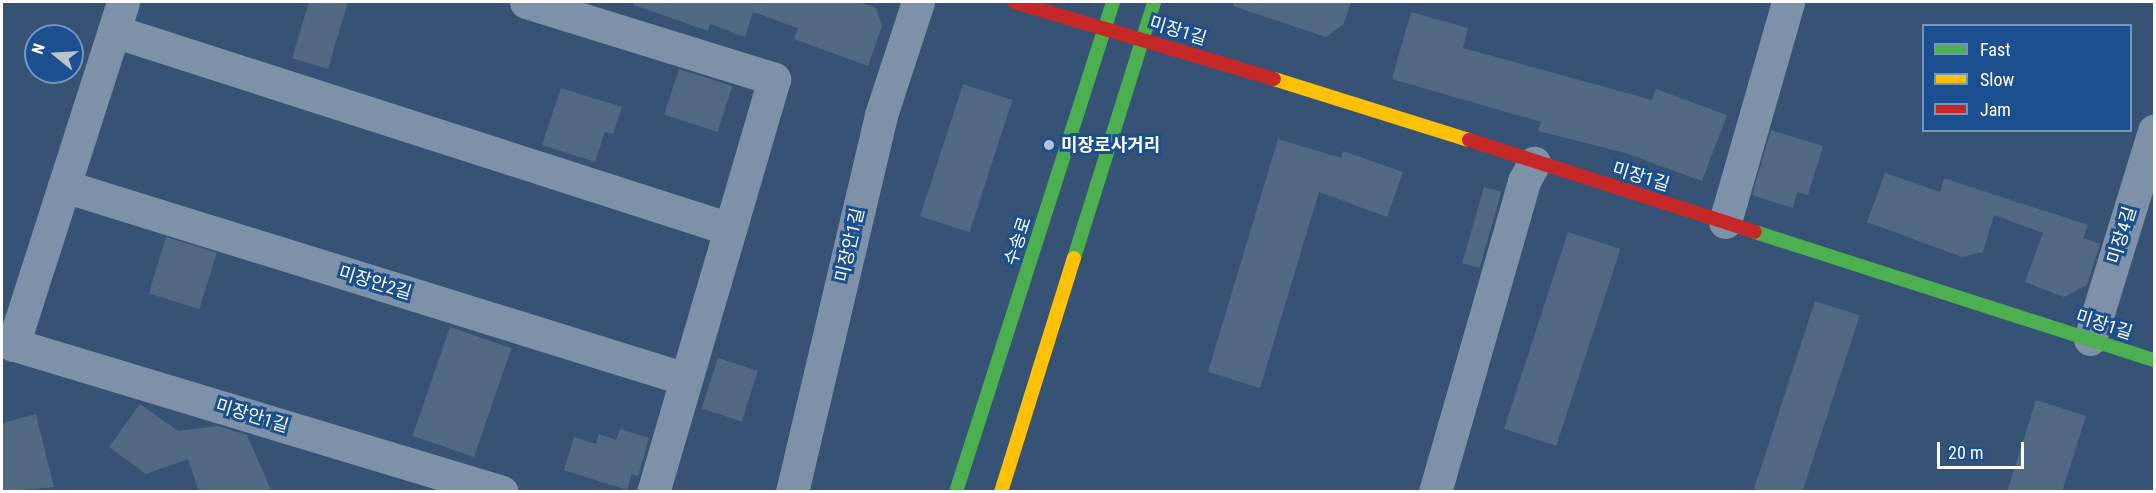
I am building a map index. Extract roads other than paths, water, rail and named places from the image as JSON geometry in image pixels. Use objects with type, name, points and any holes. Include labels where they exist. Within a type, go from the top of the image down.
[{"type":"street","points":[[526,2],[774,79],[653,492]]},
{"type":"street","name":"미장안1길","points":[[792,492],[881,115],[918,2]]},
{"type":"street","name":"미장1길","points":[[1014,2],[1143,39],[2154,360]]},
{"type":"street","name":"수송로","points":[[956,492],[1111,30],[1113,2]]},
{"type":"street","points":[[1001,492],[1154,2]]},
{"type":"street","points":[[1725,222],[1788,2]]},
{"type":"street","points":[[7,343],[64,186],[118,16],[730,229]]},
{"type":"street","name":"미장4길","points":[[2090,339],[2154,131]]},
{"type":"street","points":[[1435,492],[1524,181],[1534,163]]},
{"type":"street","name":"미장안2길","points":[[64,186],[686,379]]},
{"type":"street","name":"미장안1길","points":[[7,343],[502,492]]},
{"type":"place","name":"미장로사거리","points":[[1049,145]]}]
